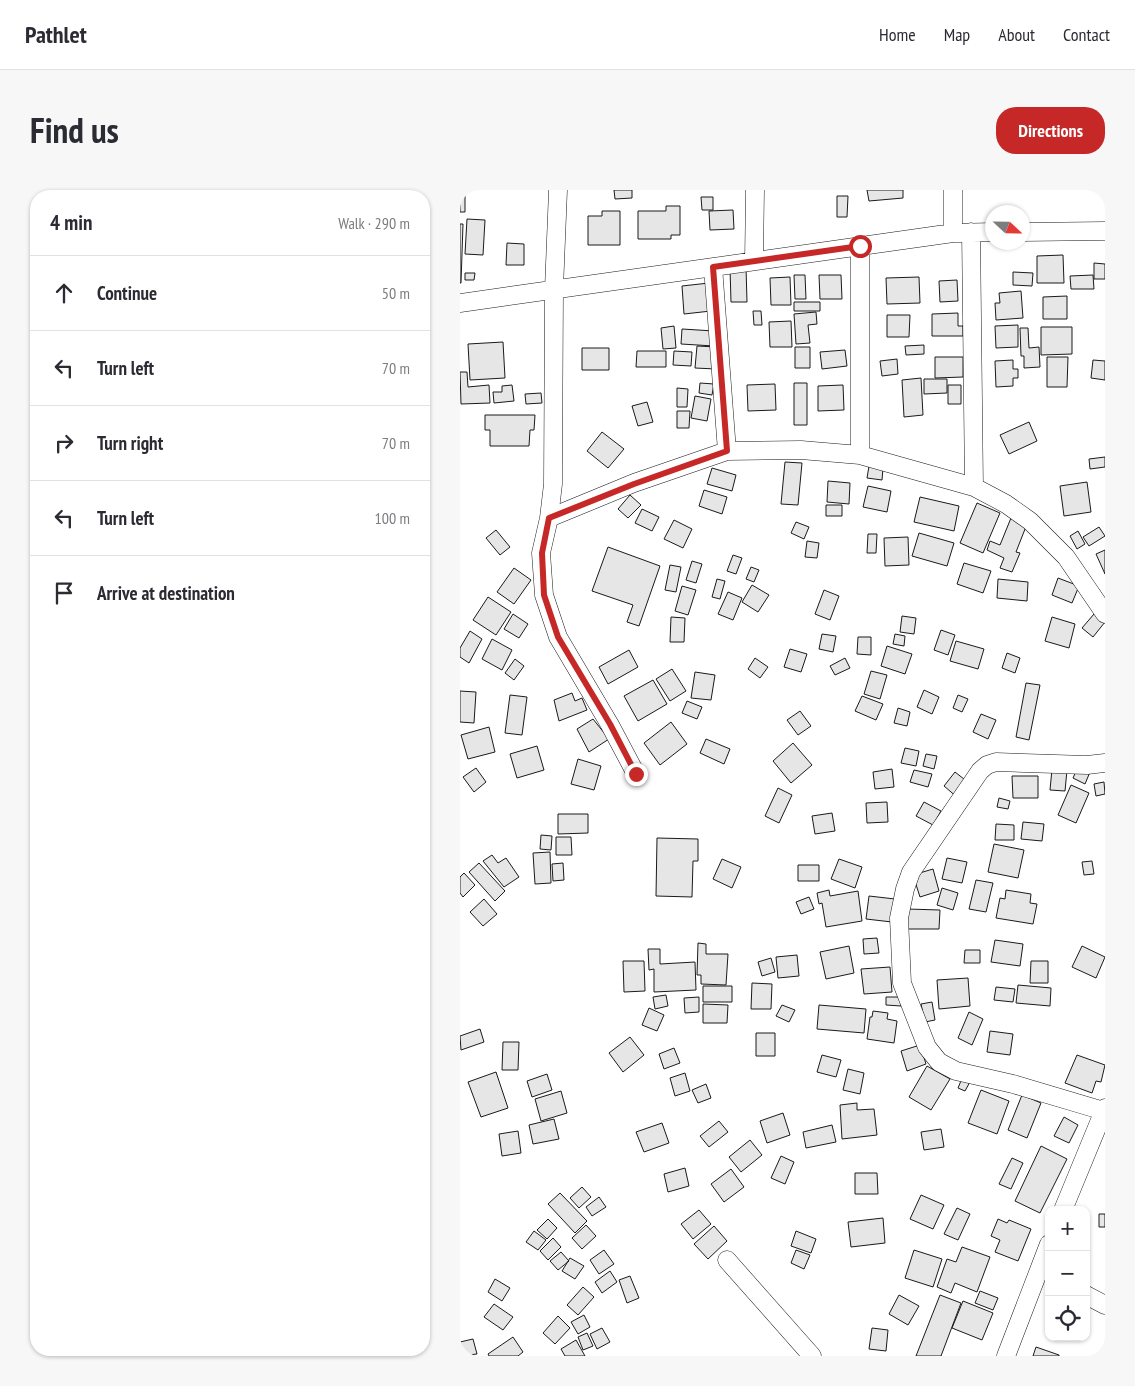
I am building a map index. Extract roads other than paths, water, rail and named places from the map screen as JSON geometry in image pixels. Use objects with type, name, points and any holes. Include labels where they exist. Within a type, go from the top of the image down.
[{"type":"street","points":[[558,190],[554,289],[553,484],[542,553],[544,595],[555,629],[636,774]]},
{"type":"street","points":[[754,261],[755,190]]},
{"type":"street","points":[[952,190],[953,233]]},
{"type":"street","points":[[1030,232],[1105,231]]},
{"type":"street","points":[[971,232],[974,487]]},
{"type":"street","points":[[460,303],[953,233],[985,232]]},
{"type":"street","points":[[860,246],[860,455]]},
{"type":"street","points":[[713,267],[727,451]]},
{"type":"street","points":[[549,518],[634,484],[727,451],[801,450],[860,455],[974,487],[1006,504],[1030,522],[1066,556],[1105,614]]},
{"type":"street","points":[[1065,1206],[1104,1110],[1013,1084],[956,1071],[938,1062],[927,1047],[902,983],[899,918],[905,889],[911,872],[956,803],[987,765],[996,762],[1087,765],[1105,763]]},
{"type":"street","points":[[1006,1356],[1043,1273],[1048,1251]]},
{"type":"street","points":[[727,1260],[812,1356]]},
{"type":"street","points":[[1088,1296],[1105,1305]]}]
